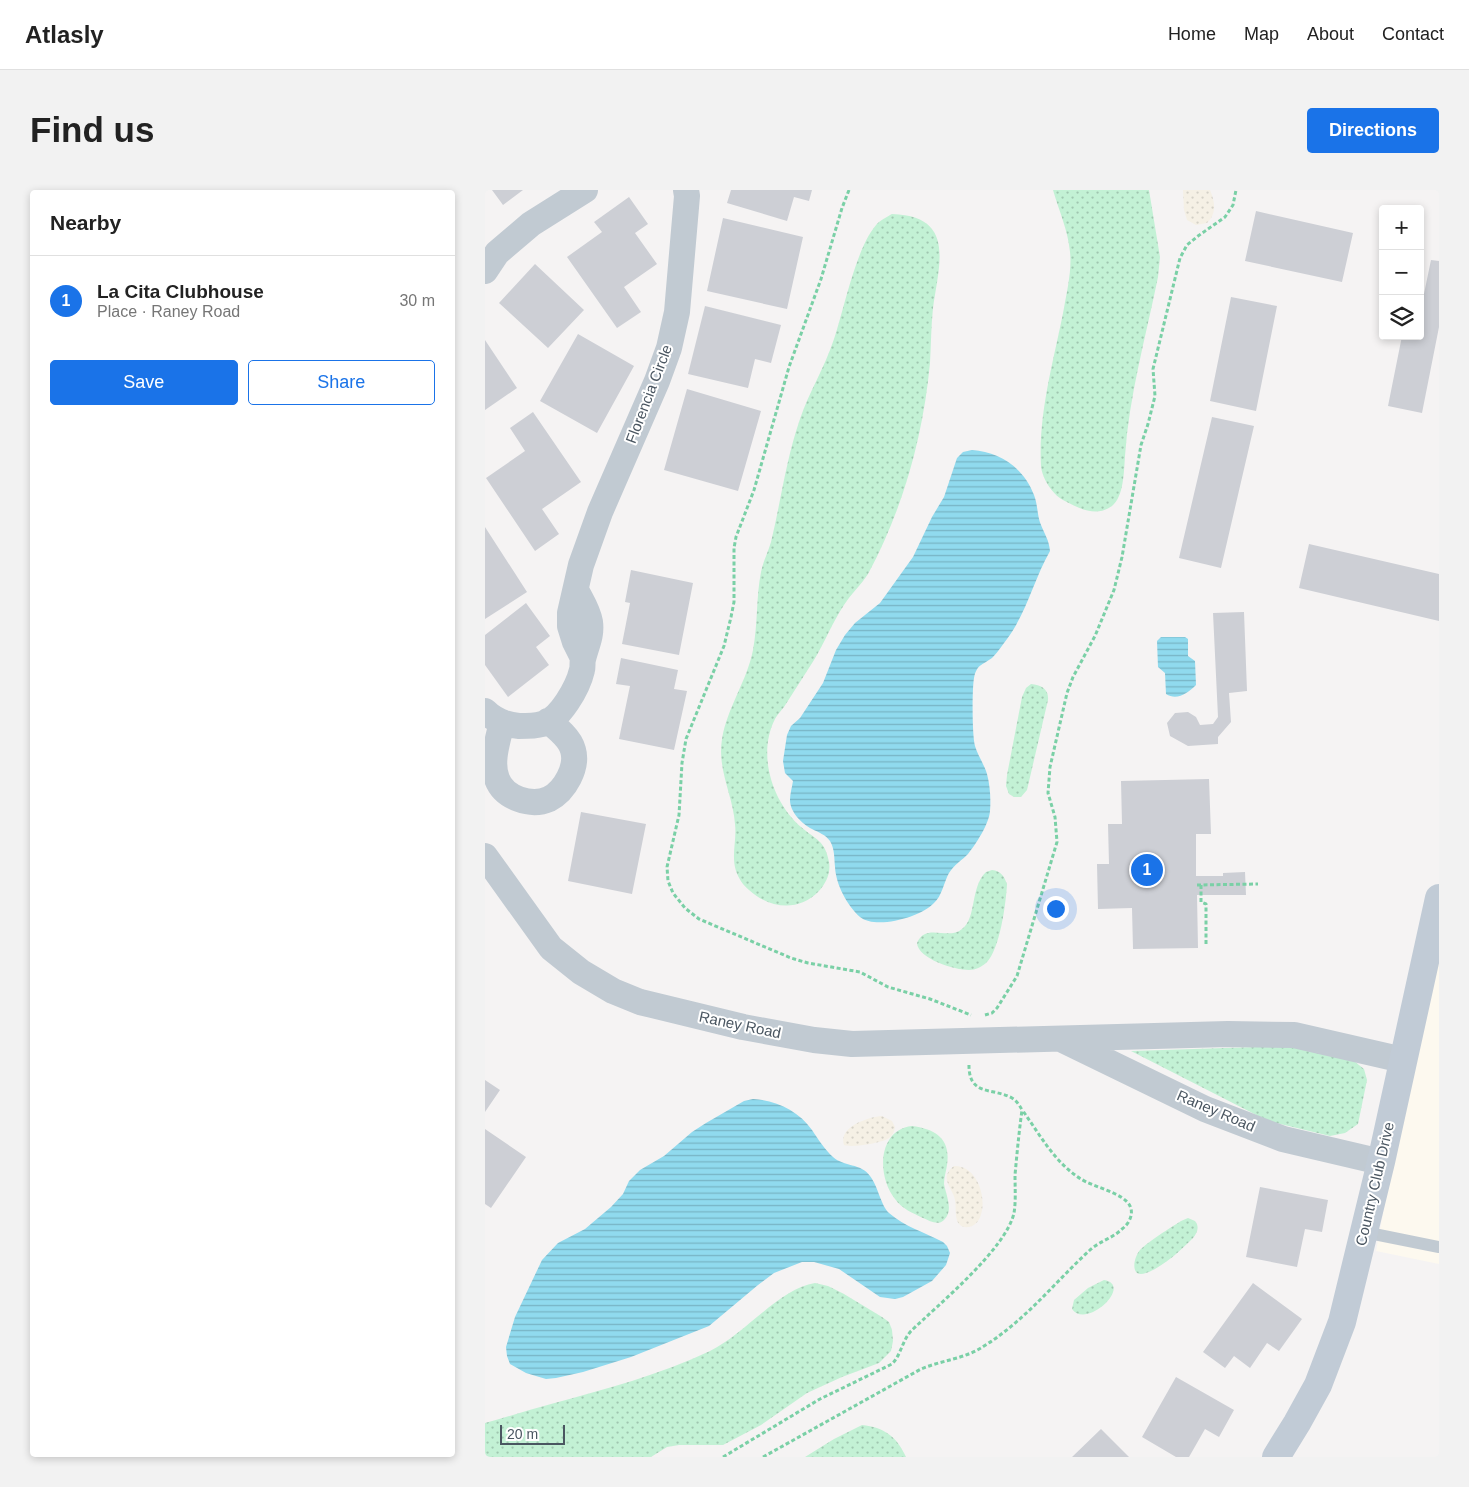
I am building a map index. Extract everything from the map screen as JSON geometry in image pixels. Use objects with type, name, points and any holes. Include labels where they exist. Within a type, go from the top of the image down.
[{"type":"street","points":[[489,260],[531,224],[585,190]]},
{"type":"street","name":"Florencia Circle","points":[[548,721],[555,717],[565,705],[573,693],[582,672],[583,658],[570,626],[570,613],[581,565],[600,512],[657,381],[669,348],[677,312],[682,265],[686,190]]},
{"type":"street","points":[[493,716],[514,726],[544,724],[548,721],[569,741],[573,750],[574,763],[569,778],[561,790],[550,798],[541,801],[530,802],[510,796],[502,790],[496,779],[493,716]]},
{"type":"street","name":"Raney Road","points":[[485,856],[551,948],[581,972],[613,991],[640,1002],[743,1027],[814,1040],[852,1044],[971,1028],[1058,1038],[1228,1034],[1294,1035],[1403,1060]]},
{"type":"street","name":"Country Club Drive","points":[[1276,1457],[1318,1385],[1343,1322],[1381,1162],[1439,898]]},
{"type":"street","name":"Raney Road","points":[[1058,1038],[1205,1109],[1283,1139],[1381,1162]]},
{"type":"lane","points":[[1364,1232],[1439,1247]]},
{"type":"path","points":[[849,190],[841,208],[821,279],[789,367],[754,490],[736,538],[731,617],[724,646],[686,738],[679,815],[667,867],[668,881],[673,893],[685,908],[699,919],[791,958],[808,963],[860,972],[887,987],[937,1001],[971,1028]]},
{"type":"path","points":[[763,1457],[921,1369],[933,1364],[963,1357],[983,1347],[1037,1304],[1092,1248],[1123,1229],[1132,1213],[1130,1204],[1122,1198],[1082,1180],[1061,1164],[1013,1099],[986,1092],[976,1087],[969,1068],[971,1028],[985,1015],[992,1013],[1017,976],[1057,842],[1055,817],[1048,793],[1050,767],[1070,685],[1095,636],[1114,590],[1122,557],[1141,445],[1155,396],[1153,369],[1180,258],[1187,245],[1225,217],[1233,205],[1236,190]]},
{"type":"path","points":[[1206,945],[1206,904],[1201,902],[1199,885],[1257,884]]},
{"type":"path","points":[[723,1457],[820,1399],[892,1364],[898,1358],[907,1335],[983,1261],[1000,1241],[1010,1225],[1014,1214],[1015,1174],[1022,1110]]},
{"type":"shaded area","points":[[1439,958],[1439,1264],[1376,1251],[1388,1187]]},
{"type":"green space","points":[[1053,190],[1149,190],[1160,257],[1158,277],[1130,411],[1121,490],[1116,502],[1112,506],[1100,511],[1081,509],[1055,494],[1043,476],[1041,466],[1044,406],[1069,280],[1070,266],[1067,236]]},
{"type":"green space","points":[[892,214],[912,217],[926,223],[935,233],[939,245],[940,259],[932,315],[927,391],[917,445],[909,472],[901,498],[880,549],[868,574],[844,605],[814,660],[776,718],[770,733],[767,747],[768,762],[770,777],[775,791],[791,817],[825,849],[829,866],[829,874],[819,891],[803,902],[784,906],[766,901],[757,896],[741,882],[736,871],[734,859],[734,813],[723,772],[722,739],[728,716],[746,673],[753,650],[761,572],[771,542],[795,434],[830,349],[864,245],[879,222]]},
{"type":"green space","points":[[1031,684],[1044,688],[1048,700],[1027,790],[1021,797],[1014,797],[1009,794],[1006,786],[1007,775],[1022,697],[1026,688]]},
{"type":"green space","points":[[992,870],[1002,874],[1007,884],[1004,914],[999,937],[991,957],[980,967],[969,970],[947,966],[930,959],[919,949],[917,943],[921,937],[926,934],[950,933],[962,929],[970,918],[981,878],[986,872]]},
{"type":"green space","points":[[1286,1046],[1349,1057],[1364,1069],[1367,1080],[1358,1124],[1345,1133],[1330,1136],[1268,1121],[1131,1051]]},
{"type":"green space","points":[[912,1126],[921,1127],[935,1133],[947,1148],[948,1156],[944,1184],[949,1208],[947,1216],[939,1223],[928,1220],[901,1205],[889,1190],[885,1179],[883,1167],[886,1145],[900,1129]]},
{"type":"green space","points":[[1188,1218],[1195,1221],[1198,1228],[1193,1238],[1159,1267],[1146,1273],[1137,1273],[1134,1267],[1140,1250]]},
{"type":"green space","points":[[1104,1280],[1112,1284],[1114,1290],[1105,1304],[1087,1314],[1079,1314],[1072,1309],[1074,1300],[1088,1288]]},
{"type":"green space","points":[[815,1283],[828,1286],[844,1294],[889,1322],[893,1341],[891,1351],[879,1363],[807,1393],[761,1425],[723,1445],[679,1445],[667,1447],[651,1457],[485,1457],[485,1423],[632,1381],[691,1360],[723,1343],[789,1293]]},
{"type":"green space","points":[[862,1425],[877,1428],[889,1434],[906,1457],[805,1457],[834,1439]]},
{"type":"sand","points":[[1183,190],[1210,190],[1214,211],[1207,223],[1196,225],[1187,220],[1184,210]]},
{"type":"sand","points":[[882,1116],[892,1121],[895,1127],[889,1138],[880,1142],[853,1146],[844,1145],[845,1133],[855,1124],[869,1118]]},
{"type":"sand","points":[[954,1166],[964,1168],[973,1175],[982,1195],[983,1206],[981,1216],[976,1223],[969,1227],[960,1225],[956,1218],[955,1200],[947,1179],[949,1170]]},
{"type":"water","points":[[972,450],[982,451],[1001,458],[1010,463],[1024,477],[1034,495],[1040,522],[1050,551],[1014,629],[995,655],[979,667],[975,673],[973,692],[974,740],[976,750],[987,774],[990,792],[990,811],[985,828],[968,854],[951,870],[939,897],[928,908],[898,920],[887,922],[867,921],[855,912],[843,894],[837,881],[834,851],[830,841],[824,835],[804,824],[792,809],[790,800],[793,781],[785,773],[783,761],[787,735],[791,726],[800,718],[823,683],[836,650],[845,635],[855,623],[880,603],[913,557],[944,497],[957,458],[963,452]]},
{"type":"water","points":[[1161,637],[1185,637],[1188,639],[1188,656],[1195,661],[1196,685],[1182,695],[1174,697],[1166,694],[1165,673],[1158,667],[1157,641]]},
{"type":"water","points":[[753,1099],[778,1104],[801,1117],[833,1157],[862,1169],[870,1176],[889,1213],[947,1246],[950,1253],[946,1265],[932,1281],[903,1297],[895,1299],[880,1297],[839,1269],[814,1262],[802,1262],[774,1273],[709,1326],[631,1357],[583,1372],[546,1379],[526,1373],[510,1364],[506,1347],[515,1317],[542,1260],[558,1243],[585,1229],[611,1207],[623,1194],[629,1181],[640,1170],[664,1156],[692,1132],[706,1123],[744,1101]]},
{"type":"building","points":[[492,190],[523,190],[503,205]]},
{"type":"building","points":[[731,190],[812,190],[809,201],[794,197],[787,221],[727,203]]},
{"type":"building","points":[[629,197],[648,224],[635,233],[657,264],[624,287],[641,312],[617,328],[567,257],[602,232],[594,222]]},
{"type":"building","points":[[1256,211],[1353,233],[1342,282],[1245,261]]},
{"type":"building","points":[[723,218],[803,237],[787,309],[707,291]]},
{"type":"building","points":[[1431,260],[1439,261],[1439,327],[1422,413],[1388,406],[1401,340],[1424,340],[1424,294]]},
{"type":"building","points":[[535,264],[584,310],[548,348],[499,303]]},
{"type":"building","points":[[1231,297],[1277,306],[1256,411],[1210,401]]},
{"type":"building","points":[[705,306],[781,325],[771,363],[755,359],[748,388],[688,374]]},
{"type":"building","points":[[578,334],[634,366],[597,433],[540,401]]},
{"type":"building","points":[[485,340],[517,388],[485,410]]},
{"type":"building","points":[[687,389],[761,411],[738,491],[664,470]]},
{"type":"building","points":[[533,412],[581,482],[542,509],[559,534],[535,551],[486,478],[525,451],[510,428]]},
{"type":"building","points":[[1212,417],[1254,426],[1221,568],[1179,558]]},
{"type":"building","points":[[485,527],[527,592],[485,619]]},
{"type":"building","points":[[1309,544],[1439,574],[1439,621],[1299,588]]},
{"type":"building","points":[[631,570],[693,583],[679,655],[622,644],[630,603],[625,602]]},
{"type":"building","points":[[526,603],[550,636],[536,647],[549,665],[508,697],[485,665],[485,635]]},
{"type":"building","points":[[1244,612],[1247,691],[1229,693],[1231,722],[1218,737],[1218,744],[1188,746],[1170,736],[1167,723],[1175,713],[1188,712],[1196,717],[1200,725],[1213,724],[1218,717],[1213,613]]},
{"type":"building","points":[[621,658],[678,670],[674,689],[687,691],[674,750],[619,739],[630,686],[616,684]]},
{"type":"building","points":[[1209,779],[1211,834],[1196,834],[1196,876],[1223,876],[1223,873],[1245,872],[1246,895],[1197,895],[1198,948],[1133,949],[1132,908],[1098,909],[1097,864],[1109,864],[1108,824],[1122,824],[1121,781]]},
{"type":"building","points":[[581,812],[646,824],[632,894],[568,881]]},
{"type":"building","points":[[485,1080],[500,1090],[485,1112]]},
{"type":"building","points":[[485,1129],[526,1157],[491,1208],[485,1204]]},
{"type":"building","points":[[1260,1187],[1328,1200],[1322,1232],[1305,1229],[1297,1267],[1246,1257]]},
{"type":"building","points":[[1253,1283],[1302,1319],[1279,1351],[1267,1343],[1250,1368],[1234,1356],[1225,1368],[1203,1352]]},
{"type":"building","points":[[1176,1377],[1234,1410],[1219,1437],[1205,1429],[1189,1457],[1176,1457],[1142,1437]]},
{"type":"building","points":[[1101,1429],[1129,1457],[1072,1457]]},
{"type":"place","name":"La Cita Clubhouse","points":[[1147,870]]}]
